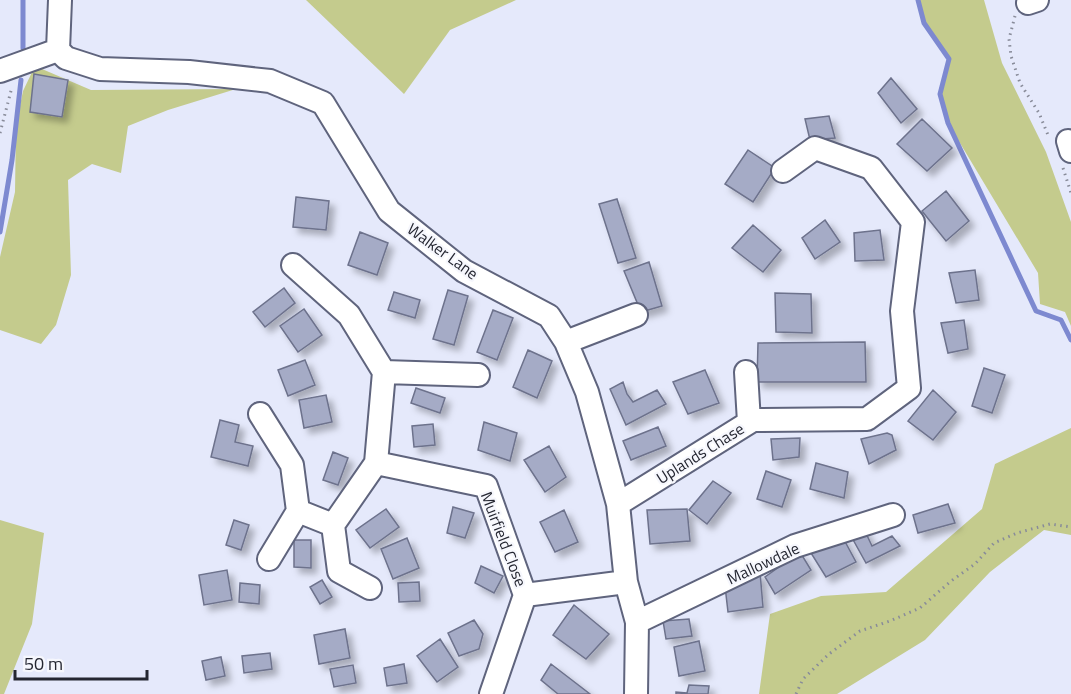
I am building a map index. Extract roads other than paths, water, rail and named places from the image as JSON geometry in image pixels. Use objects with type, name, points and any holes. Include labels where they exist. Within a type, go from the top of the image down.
[{"type":"street","points":[[8,68],[58,50],[60,0]]},
{"type":"street","name":"Walker Lane","points":[[58,50],[66,58],[100,69],[189,72],[270,81],[323,103],[389,211],[464,271],[549,316],[566,342],[587,392],[618,504],[626,582],[637,622],[636,694]]},
{"type":"street","name":"Uplands Chase","points":[[618,504],[753,420],[867,419],[909,388],[902,311],[914,222],[871,168],[815,148],[783,171]]},
{"type":"street","points":[[293,265],[350,315],[384,372],[376,463],[333,525],[339,571],[370,588]]},
{"type":"street","points":[[566,342],[636,315]]},
{"type":"street","points":[[384,372],[478,375]]},
{"type":"street","points":[[746,372],[749,422]]},
{"type":"street","points":[[260,414],[292,465],[298,510],[269,559]]},
{"type":"street","name":"Muirfield Close","points":[[376,463],[486,486],[525,595]]},
{"type":"street","points":[[298,510],[333,525]]},
{"type":"street","name":"Mallowdale","points":[[637,622],[795,546],[893,515]]},
{"type":"street","points":[[491,694],[525,595],[626,582]]},
{"type":"waterway","points":[[23,0],[23,48]]},
{"type":"waterway","points":[[918,0],[924,23],[949,59],[940,94],[948,123],[1036,311],[1061,320],[1071,340]]},
{"type":"waterway","points":[[0,232],[12,160],[21,80]]}]
